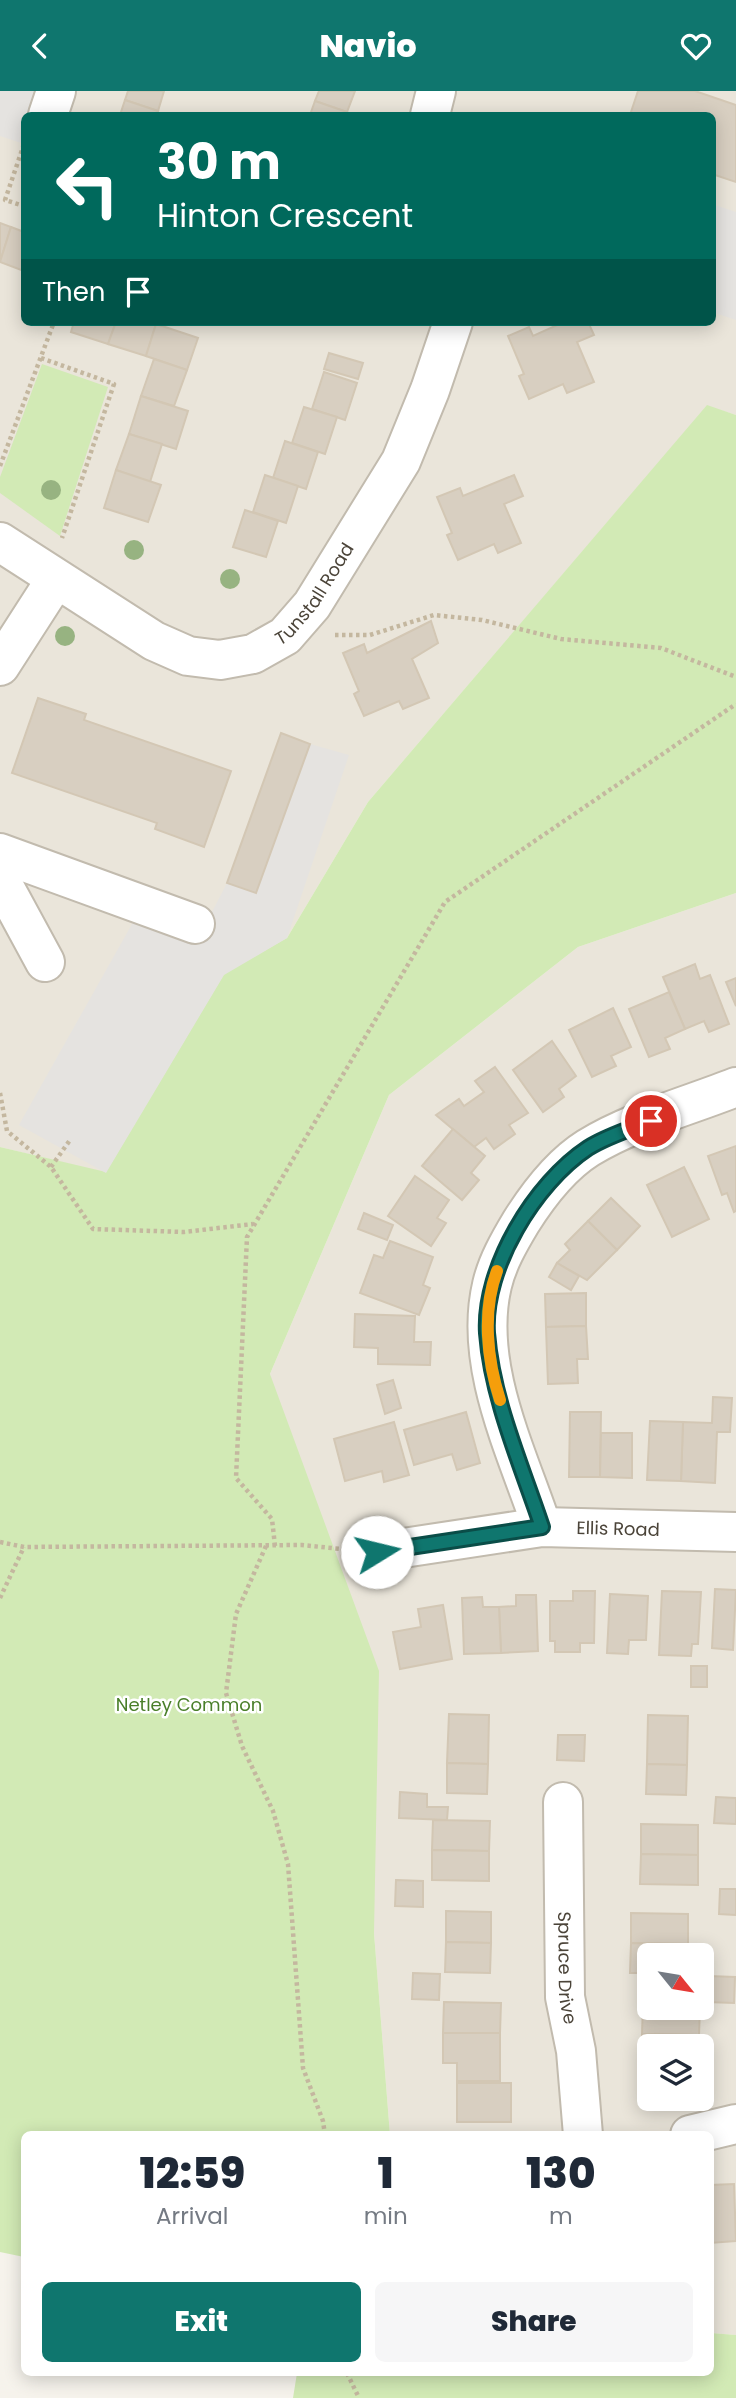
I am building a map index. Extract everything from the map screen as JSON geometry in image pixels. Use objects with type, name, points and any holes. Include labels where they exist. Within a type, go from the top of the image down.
[{"type":"street","points":[[49,112],[56,91]]},
{"type":"street","points":[[431,112],[436,91]]},
{"type":"street","name":"Tunstall Road","points":[[0,542],[153,641],[188,656],[220,660],[253,655],[285,636],[313,605],[401,461],[430,390],[452,326]]},
{"type":"street","points":[[0,666],[53,577]]},
{"type":"street","points":[[0,853],[195,925]]},
{"type":"street","points":[[0,879],[45,962]]},
{"type":"street","points":[[542,1527],[495,1386],[487,1331],[492,1285],[506,1248],[528,1210],[556,1175],[586,1150],[614,1135],[736,1087]]},
{"type":"street","name":"Ellis Road","points":[[377,1552],[542,1527],[736,1532]]},
{"type":"street","name":"Spruce Drive","points":[[564,1802],[565,1997],[576,2051],[583,2131]]},
{"type":"street","points":[[707,2131],[736,2124]]},
{"type":"path","points":[[21,153],[5,200],[21,206]]},
{"type":"path","points":[[0,466],[53,326]]},
{"type":"path","points":[[41,358],[114,384],[53,577]]},
{"type":"path","points":[[285,636],[370,635],[434,615],[470,619],[561,639],[661,648],[736,677]]},
{"type":"path","points":[[275,1546],[272,1519],[236,1478],[247,1237],[254,1224],[445,902],[736,704]]},
{"type":"path","points":[[0,1093],[7,1131],[51,1167],[93,1229],[184,1232],[254,1224]]},
{"type":"path","points":[[51,1167],[69,1140]]},
{"type":"path","points":[[0,1542],[24,1547],[275,1546],[377,1552]]},
{"type":"path","points":[[266,1546],[236,1614],[226,1693],[242,1746],[273,1811],[288,1864],[303,2069],[324,2131]]},
{"type":"path","points":[[0,1598],[24,1547]]},
{"type":"path","points":[[348,2376],[359,2398]]},
{"type":"shaded area","points":[[0,91],[736,91],[736,415],[707,406],[368,802],[287,938],[106,1173],[0,1147]]},
{"type":"shaded area","points":[[0,91],[47,91],[39,112],[21,112],[21,143],[0,136]]},
{"type":"shaded area","points":[[716,205],[736,212],[736,320],[716,313]]},
{"type":"shaded area","points":[[310,744],[349,755],[287,938],[224,975],[106,1173],[19,1125],[150,892],[212,912],[227,883],[256,893]]},
{"type":"shaded area","points":[[736,893],[736,2335],[714,2333],[714,2131],[390,2131],[374,1933],[270,1374],[389,1095],[578,947]]},
{"type":"green space","points":[[42,364],[108,387],[60,536],[0,493],[0,477]]},
{"type":"green space","name":"Netley Common","points":[[707,405],[736,415],[736,893],[578,947],[389,1095],[270,1374],[379,1671],[374,1933],[390,2131],[21,2131],[21,2256],[0,2252],[0,1147],[106,1172],[224,974],[287,938],[368,802]]},
{"type":"green space","points":[[714,2333],[736,2335],[736,2398],[293,2398],[297,2376],[714,2376]]},
{"type":"building","points":[[128,91],[164,91],[158,111],[125,100]]},
{"type":"building","points":[[319,91],[355,91],[347,112],[315,101]]},
{"type":"building","points":[[638,91],[695,91],[736,105],[736,182],[716,175],[716,112],[631,112]]},
{"type":"building","points":[[125,100],[158,111],[158,112],[121,112]]},
{"type":"building","points":[[315,101],[347,112],[311,112]]},
{"type":"building","points":[[0,223],[11,227],[0,262]]},
{"type":"building","points":[[11,227],[21,231],[21,270],[0,262]]},
{"type":"building","points":[[73,326],[115,326],[108,344],[71,332]]},
{"type":"building","points":[[115,326],[155,326],[146,356],[108,344]]},
{"type":"building","points":[[155,326],[198,338],[187,370],[146,356]]},
{"type":"building","points":[[555,326],[590,326],[594,335],[577,342],[594,382],[567,393],[563,384],[529,399],[519,376],[524,374],[508,336],[529,327],[533,336]]},
{"type":"building","points":[[329,353],[363,363],[358,379],[324,369]]},
{"type":"building","points":[[154,359],[187,370],[174,406],[141,396]]},
{"type":"building","points":[[324,372],[357,383],[345,420],[312,409]]},
{"type":"building","points":[[141,396],[188,411],[176,449],[129,434]]},
{"type":"building","points":[[304,407],[337,417],[325,454],[292,443]]},
{"type":"building","points":[[129,434],[162,444],[150,482],[116,470]]},
{"type":"building","points":[[285,441],[318,452],[306,489],[273,478]]},
{"type":"building","points":[[116,470],[161,485],[148,522],[104,508]]},
{"type":"building","points":[[265,475],[298,486],[286,523],[253,512]]},
{"type":"building","points":[[514,475],[523,496],[504,504],[521,543],[498,553],[494,544],[458,560],[447,535],[452,533],[437,497],[460,488],[463,496]]},
{"type":"building","points":[[245,510],[278,521],[266,557],[233,547]]},
{"type":"building","points":[[431,621],[438,643],[412,659],[429,698],[403,709],[399,701],[364,716],[354,694],[359,691],[343,653],[364,644],[367,653]]},
{"type":"building","points":[[38,698],[86,714],[84,720],[231,771],[204,847],[155,829],[157,823],[12,773]]},
{"type":"building","points":[[281,733],[310,744],[256,893],[227,883]]},
{"type":"building","points":[[695,964],[700,979],[710,975],[729,1024],[709,1032],[704,1021],[685,1029],[663,977]]},
{"type":"building","points":[[736,978],[736,1006],[726,982]]},
{"type":"building","points":[[669,992],[685,1029],[665,1038],[670,1049],[649,1057],[629,1009]]},
{"type":"building","points":[[613,1008],[631,1047],[611,1056],[616,1066],[592,1077],[569,1030]]},
{"type":"building","points":[[552,1041],[576,1076],[559,1089],[564,1097],[543,1112],[513,1070]]},
{"type":"building","points":[[495,1067],[528,1113],[509,1125],[515,1134],[494,1149],[486,1138],[474,1147],[436,1115],[459,1099],[464,1106],[484,1092],[475,1081]]},
{"type":"building","points":[[453,1129],[485,1156],[471,1173],[479,1180],[462,1200],[422,1166]]},
{"type":"building","points":[[736,1146],[734,1212],[727,1193],[722,1195],[708,1156]]},
{"type":"building","points":[[684,1167],[709,1219],[672,1237],[647,1185]]},
{"type":"building","points":[[415,1176],[449,1200],[437,1218],[446,1223],[431,1246],[388,1216]]},
{"type":"building","points":[[611,1198],[640,1226],[617,1250],[588,1221]]},
{"type":"building","points":[[364,1213],[393,1225],[387,1240],[358,1229]]},
{"type":"building","points":[[588,1221],[617,1250],[587,1280],[557,1263],[570,1250],[565,1244]]},
{"type":"building","points":[[390,1241],[433,1257],[423,1285],[430,1288],[419,1315],[360,1293],[374,1255],[383,1258]]},
{"type":"building","points":[[557,1263],[579,1276],[571,1290],[549,1277]]},
{"type":"building","points":[[586,1293],[586,1326],[546,1327],[545,1294]]},
{"type":"building","points":[[355,1314],[415,1316],[414,1342],[431,1342],[430,1365],[378,1364],[378,1348],[354,1347]]},
{"type":"building","points":[[586,1326],[588,1359],[577,1359],[578,1383],[548,1384],[546,1327]]},
{"type":"building","points":[[393,1380],[401,1408],[385,1414],[377,1385]]},
{"type":"building","points":[[713,1397],[732,1398],[730,1432],[717,1432],[715,1483],[681,1481],[683,1422],[712,1423]]},
{"type":"building","points":[[466,1412],[480,1463],[457,1470],[452,1454],[414,1465],[404,1430]]},
{"type":"building","points":[[570,1412],[601,1412],[600,1477],[569,1477]]},
{"type":"building","points":[[650,1421],[683,1422],[681,1481],[647,1480]]},
{"type":"building","points":[[394,1422],[409,1475],[384,1482],[382,1471],[345,1481],[334,1439]]},
{"type":"building","points":[[601,1433],[632,1433],[632,1478],[600,1477]]},
{"type":"building","points":[[715,1589],[736,1590],[733,1650],[712,1648]]},
{"type":"building","points":[[573,1591],[595,1591],[594,1643],[580,1643],[580,1652],[555,1652],[555,1641],[550,1641],[550,1601],[573,1601]]},
{"type":"building","points":[[662,1591],[701,1592],[698,1644],[692,1644],[691,1656],[659,1655]]},
{"type":"building","points":[[610,1594],[648,1596],[646,1640],[629,1640],[628,1654],[607,1653]]},
{"type":"building","points":[[516,1595],[536,1595],[538,1651],[501,1653],[499,1607],[516,1606]]},
{"type":"building","points":[[482,1597],[483,1607],[499,1607],[501,1653],[464,1654],[462,1598]]},
{"type":"building","points":[[443,1605],[452,1659],[400,1669],[393,1632],[421,1627],[418,1609]]},
{"type":"building","points":[[691,1666],[707,1666],[707,1687],[691,1687]]},
{"type":"building","points":[[449,1714],[489,1715],[488,1764],[447,1763]]},
{"type":"building","points":[[648,1715],[688,1716],[687,1765],[647,1764]]},
{"type":"building","points":[[558,1735],[585,1735],[584,1761],[557,1760]]},
{"type":"building","points":[[447,1763],[488,1764],[487,1794],[447,1793]]},
{"type":"building","points":[[647,1764],[687,1765],[686,1795],[646,1794]]},
{"type":"building","points":[[400,1792],[427,1794],[427,1807],[448,1807],[447,1820],[399,1818]]},
{"type":"building","points":[[716,1797],[736,1798],[736,1824],[714,1823]]},
{"type":"building","points":[[433,1820],[490,1821],[489,1851],[432,1850]]},
{"type":"building","points":[[641,1824],[698,1825],[698,1855],[641,1854]]},
{"type":"building","points":[[432,1850],[489,1851],[489,1881],[432,1880]]},
{"type":"building","points":[[641,1854],[698,1855],[698,1885],[640,1884]]},
{"type":"building","points":[[396,1880],[423,1881],[423,1907],[395,1906]]},
{"type":"building","points":[[720,1889],[736,1889],[736,1915],[719,1914]]},
{"type":"building","points":[[446,1911],[491,1912],[491,1943],[446,1942]]},
{"type":"building","points":[[631,1913],[688,1914],[688,1943],[631,1943]]},
{"type":"building","points":[[446,1942],[491,1943],[490,1973],[445,1972]]},
{"type":"building","points":[[631,1943],[637,1943],[637,1973],[630,1973]]},
{"type":"building","points":[[413,1973],[440,1974],[439,2000],[412,1999]]},
{"type":"building","points":[[714,1976],[735,1977],[734,2003],[714,2002]]},
{"type":"building","points":[[444,2002],[501,2003],[500,2033],[443,2033]]},
{"type":"building","points":[[642,2020],[700,2020],[699,2034],[642,2034]]},
{"type":"building","points":[[443,2033],[500,2033],[500,2081],[457,2081],[457,2063],[443,2063]]},
{"type":"building","points":[[457,2083],[511,2083],[511,2122],[457,2122]]},
{"type":"building","points":[[734,2184],[736,2241],[714,2243],[714,2185]]},
{"type":"slow traffic","points":[[497,1271],[492,1285],[487,1331],[495,1386],[500,1400]]},
{"type":"route","points":[[377,1552],[542,1527],[495,1386],[487,1331],[492,1285],[506,1248],[528,1210],[556,1175],[602,1140],[651,1121]]}]
